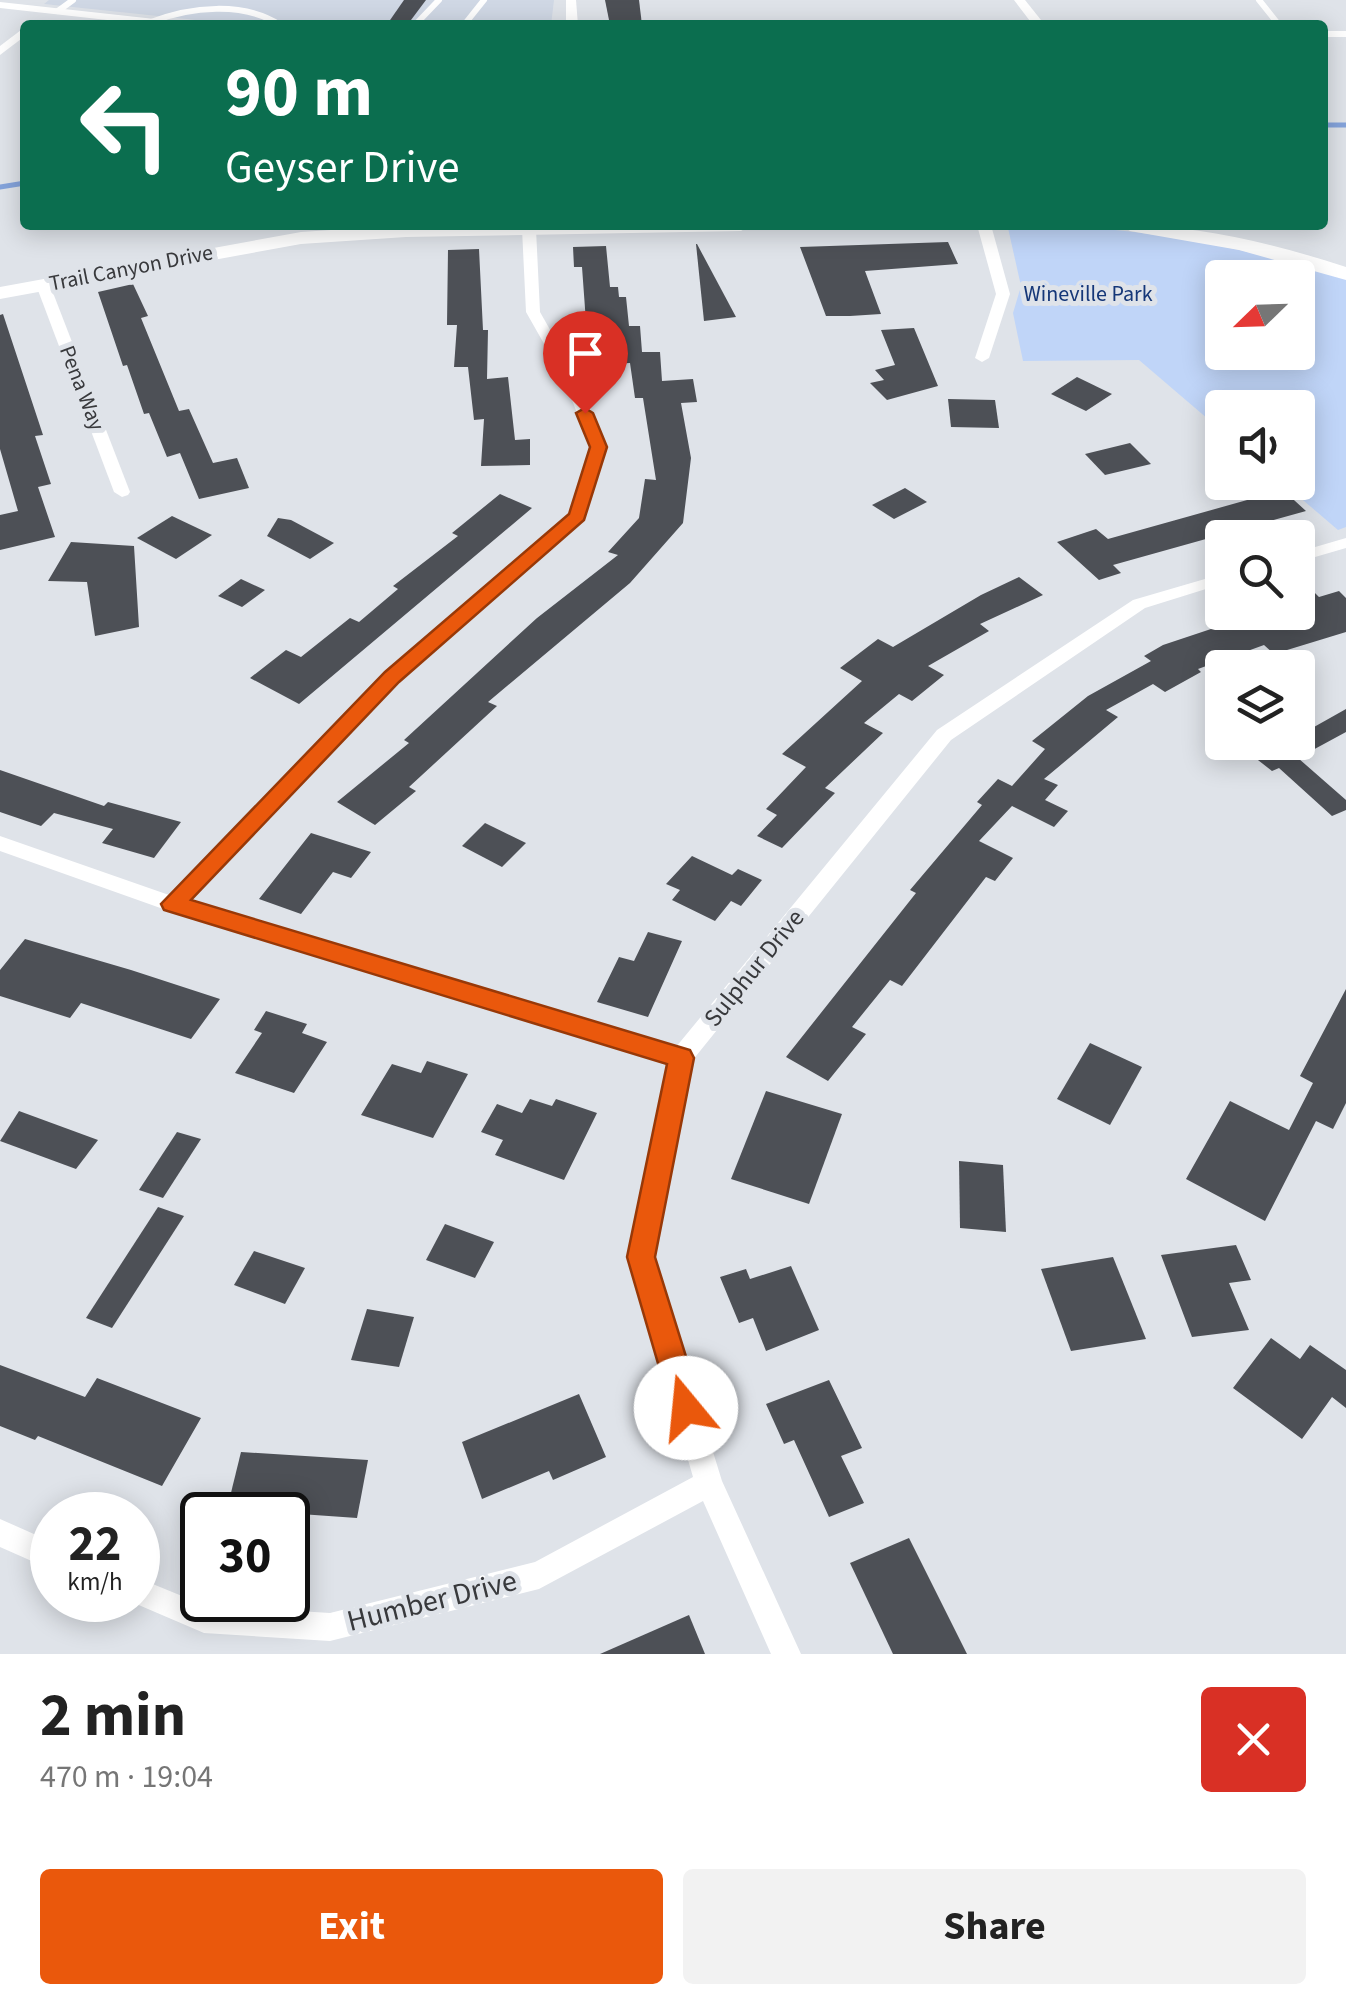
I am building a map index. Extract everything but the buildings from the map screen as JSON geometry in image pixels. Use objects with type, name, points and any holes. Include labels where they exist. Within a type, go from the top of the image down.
[{"type":"street","points":[[1019,0],[1035,20]]},
{"type":"street","points":[[0,5],[135,20]]},
{"type":"street","points":[[38,20],[53,10]]},
{"type":"street","points":[[0,52],[20,34]]},
{"type":"street","name":"Trail Canyon Drive","points":[[0,293],[302,238],[504,230]]},
{"type":"street","points":[[173,904],[392,677],[577,516],[598,447],[571,380],[533,312],[529,230]]},
{"type":"street","points":[[982,358],[1003,294],[985,230]]},
{"type":"street","points":[[1162,230],[1232,241],[1346,274]]},
{"type":"street","name":"Pena Way","points":[[42,285],[122,492]]},
{"type":"street","points":[[1315,552],[1346,543]]},
{"type":"street","name":"Sulphur Drive","points":[[786,1654],[709,1483],[641,1257],[681,1058],[944,735],[1139,604],[1205,585]]},
{"type":"street","points":[[0,843],[173,904],[681,1058]]},
{"type":"street","name":"Humber Drive","points":[[160,1601],[204,1619],[330,1627],[538,1575],[709,1483]]},
{"type":"street","points":[[0,1533],[30,1546]]},
{"type":"lane","points":[[53,10],[72,0]]},
{"type":"lane","points":[[421,20],[439,0]]},
{"type":"lane","points":[[468,20],[484,0]]},
{"type":"lane","points":[[1258,0],[1276,20]]},
{"type":"lane","points":[[155,20],[177,10],[191,9],[273,20]]},
{"type":"shaded area","points":[[49,0],[554,0],[552,20],[196,20],[44,4]]},
{"type":"green space","name":"Wineville Park","points":[[1008,230],[1110,230],[1237,249],[1279,260],[1205,260],[1205,370],[1315,370],[1315,270],[1346,278],[1346,527],[1338,530],[1303,500],[1315,500],[1315,390],[1205,390],[1205,416],[1139,360],[1023,361],[1013,313],[1021,286]]},
{"type":"waterway","points":[[1328,125],[1346,125]]},
{"type":"waterway","points":[[0,187],[20,184]]},
{"type":"route","points":[[585,413],[598,447],[577,516],[392,677],[173,904],[681,1058],[641,1257],[686,1408]]}]
